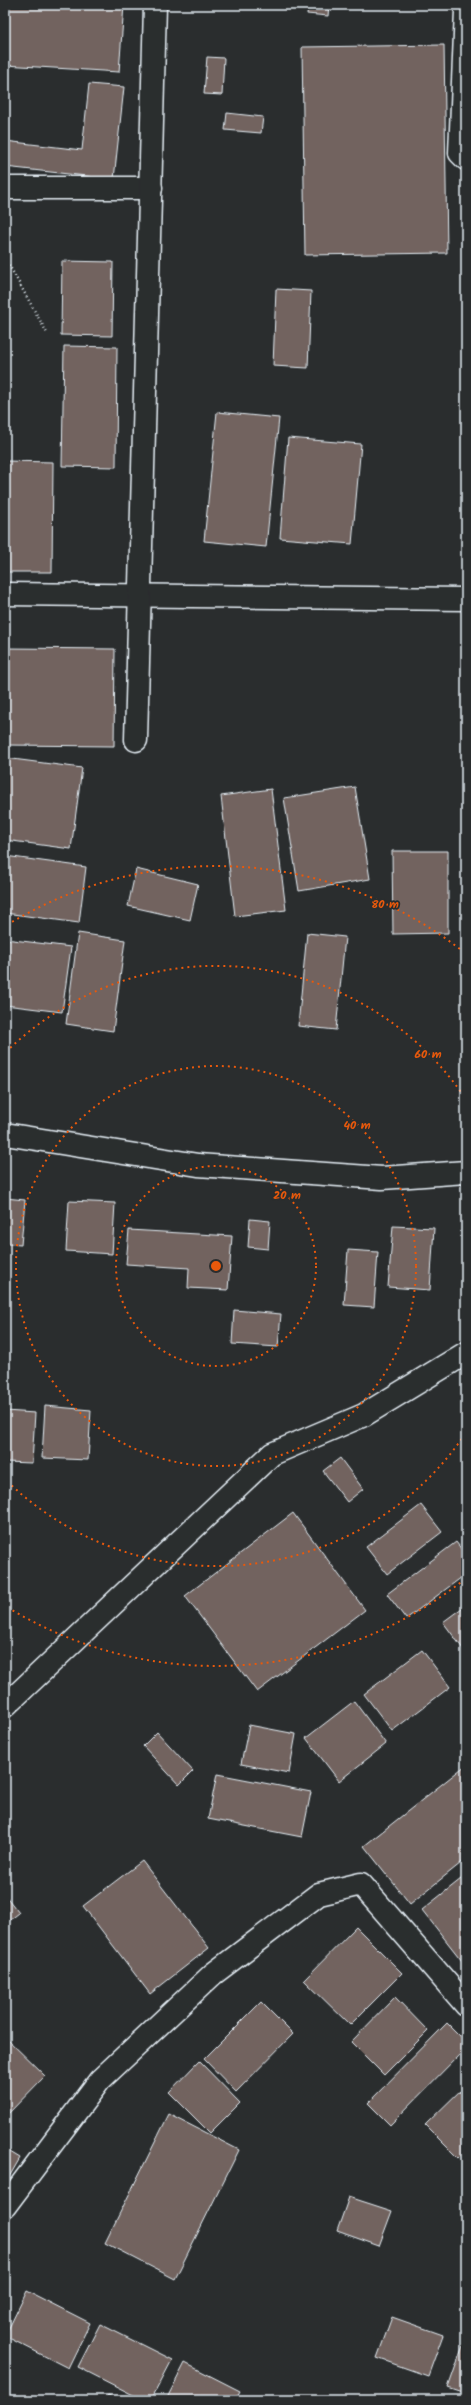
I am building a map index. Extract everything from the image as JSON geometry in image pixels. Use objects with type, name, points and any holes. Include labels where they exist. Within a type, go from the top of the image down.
[{"type":"street","points":[[136,740],[155,5]]},
{"type":"street","points":[[466,10],[460,153],[466,159]]},
{"type":"street","points":[[5,188],[151,188]]},
{"type":"street","points":[[5,594],[466,599]]},
{"type":"street","points":[[5,1134],[198,1165],[382,1178],[466,1172]]},
{"type":"street","points":[[5,1706],[272,1454],[364,1416],[466,1353]]},
{"type":"street","points":[[5,2206],[100,2080],[213,1974],[319,1894],[361,1884],[466,2005]]},
{"type":"path","points":[[5,258],[48,333]]},
{"type":"building","points":[[5,5],[124,5],[119,72],[5,65]]},
{"type":"building","points":[[308,5],[329,5],[328,16],[307,14]]},
{"type":"building","points":[[444,45],[447,253],[305,255],[302,47]]},
{"type":"building","points":[[207,57],[224,58],[222,95],[204,94]]},
{"type":"building","points":[[89,84],[124,87],[114,179],[5,167],[5,141],[82,150]]},
{"type":"building","points":[[227,113],[263,117],[261,133],[225,130]]},
{"type":"building","points":[[62,261],[113,262],[112,336],[61,335]]},
{"type":"building","points":[[276,289],[311,291],[308,368],[273,366]]},
{"type":"building","points":[[64,346],[117,347],[116,467],[62,466]]},
{"type":"building","points":[[217,412],[279,418],[266,547],[204,541]]},
{"type":"building","points":[[288,438],[361,444],[352,544],[280,538]]},
{"type":"building","points":[[5,461],[53,462],[52,572],[5,572]]},
{"type":"building","points":[[5,648],[115,649],[114,746],[5,745]]},
{"type":"building","points":[[5,758],[82,768],[71,849],[5,840]]},
{"type":"building","points":[[355,787],[370,879],[299,891],[284,798]]},
{"type":"building","points":[[271,789],[286,910],[235,916],[221,796]]},
{"type":"building","points":[[392,851],[448,851],[448,933],[393,934]]},
{"type":"building","points":[[5,856],[86,867],[79,923],[5,913]]},
{"type":"building","points":[[136,869],[198,884],[190,920],[128,906]]},
{"type":"building","points":[[78,933],[125,940],[113,1031],[66,1024]]},
{"type":"building","points":[[307,933],[345,937],[336,1030],[298,1026]]},
{"type":"building","points":[[5,939],[71,947],[62,1012],[5,1005]]},
{"type":"building","points":[[5,1198],[25,1200],[21,1245],[7,1244],[6,1265]]},
{"type":"building","points":[[69,1201],[115,1203],[112,1254],[66,1251]]},
{"type":"building","points":[[250,1219],[270,1221],[268,1249],[248,1247]]},
{"type":"building","points":[[393,1226],[434,1228],[430,1290],[388,1287]]},
{"type":"building","points":[[129,1230],[232,1236],[228,1290],[188,1288],[189,1268],[126,1264]]},
{"type":"building","points":[[348,1250],[378,1252],[374,1307],[344,1305]]},
{"type":"building","points":[[234,1310],[281,1314],[278,1347],[232,1344]]},
{"type":"building","points":[[45,1406],[91,1410],[88,1460],[42,1458]]},
{"type":"building","points":[[5,1411],[35,1413],[32,1463],[5,1462]]},
{"type":"building","points":[[340,1458],[363,1489],[347,1502],[323,1471]]},
{"type":"building","points":[[421,1505],[442,1532],[387,1574],[366,1547]]},
{"type":"building","points":[[293,1513],[365,1610],[257,1692],[185,1596]]},
{"type":"building","points":[[456,1542],[466,1555],[466,1574],[406,1619],[387,1594]]},
{"type":"building","points":[[466,1605],[466,1653],[443,1622]]},
{"type":"building","points":[[422,1650],[450,1687],[392,1731],[364,1694]]},
{"type":"building","points":[[354,1701],[386,1744],[339,1781],[306,1738]]},
{"type":"building","points":[[249,1725],[296,1734],[289,1773],[241,1764]]},
{"type":"building","points":[[157,1732],[193,1771],[179,1785],[143,1746]]},
{"type":"building","points":[[466,1765],[466,1859],[410,1904],[364,1846]]},
{"type":"building","points":[[217,1774],[311,1792],[302,1837],[208,1819]]},
{"type":"building","points":[[142,1861],[209,1948],[150,1994],[83,1906]]},
{"type":"building","points":[[466,1875],[466,1966],[422,1910]]},
{"type":"building","points":[[5,1895],[19,1913],[5,1924]]},
{"type":"building","points":[[356,1927],[402,1973],[350,2025],[304,1980]]},
{"type":"building","points":[[395,1997],[428,2031],[384,2075],[351,2042]]},
{"type":"building","points":[[261,2002],[293,2034],[236,2092],[204,2059]]},
{"type":"building","points":[[447,2023],[466,2042],[466,2048],[390,2125],[368,2103]]},
{"type":"building","points":[[5,2037],[45,2076],[5,2117]]},
{"type":"building","points":[[199,2061],[240,2103],[210,2133],[169,2092]]},
{"type":"building","points":[[466,2085],[466,2150],[458,2158],[425,2125]]},
{"type":"building","points":[[169,2114],[239,2150],[175,2279],[105,2243]]},
{"type":"building","points":[[5,2149],[20,2158],[5,2184]]},
{"type":"building","points":[[349,2197],[392,2211],[379,2246],[337,2231]]},
{"type":"building","points":[[27,2291],[90,2323],[68,2368],[5,2336]]},
{"type":"building","points":[[392,2317],[443,2335],[428,2376],[377,2358]]},
{"type":"building","points":[[100,2324],[172,2360],[151,2400],[143,2400],[78,2367]]},
{"type":"building","points":[[466,2337],[466,2394],[448,2388]]},
{"type":"building","points":[[185,2363],[240,2391],[235,2400],[166,2400]]},
{"type":"building","points":[[108,2395],[119,2400],[105,2400]]}]
